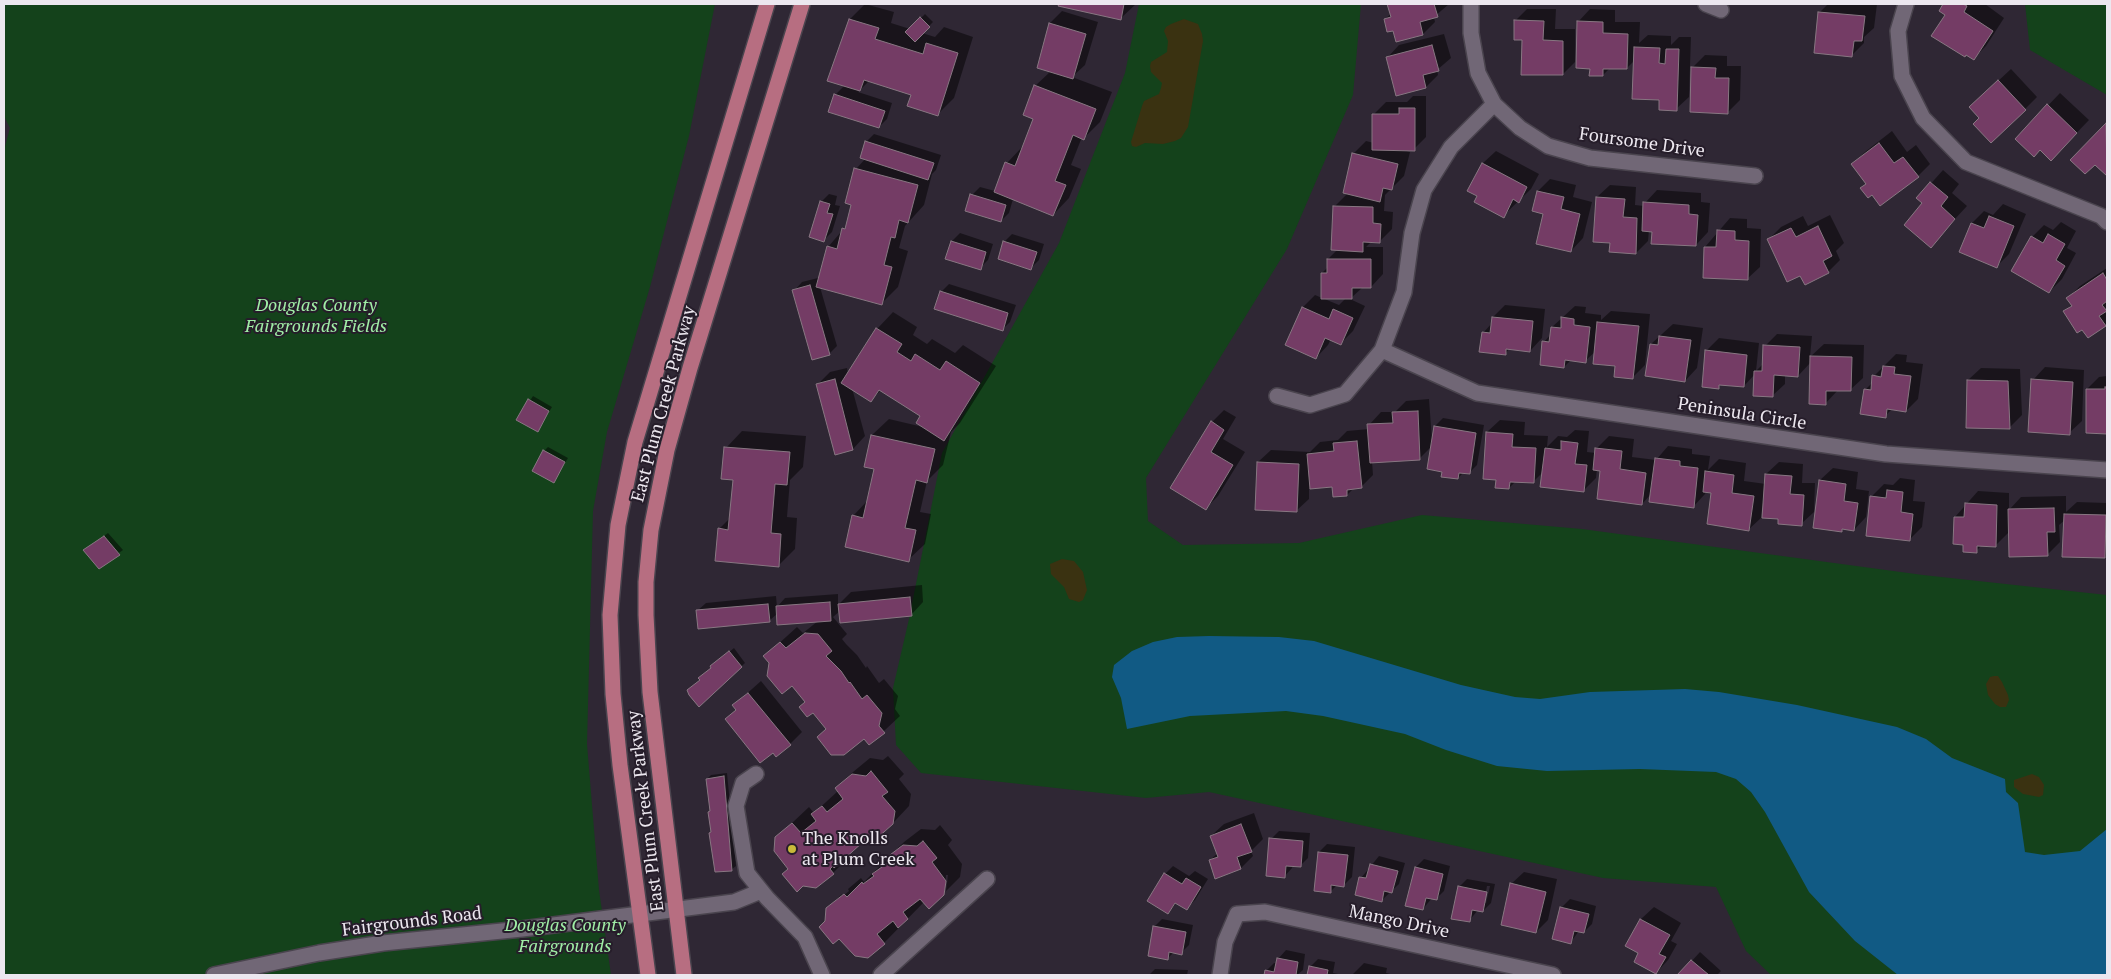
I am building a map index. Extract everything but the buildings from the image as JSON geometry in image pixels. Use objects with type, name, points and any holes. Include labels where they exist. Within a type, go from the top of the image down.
[{"type":"main road","name":"East Plum Creek Parkway","points":[[648,975],[620,765],[613,694],[610,615],[618,525],[635,442],[767,4]]},
{"type":"main road","name":"East Plum Creek Parkway","points":[[684,975],[648,658],[646,582],[651,530],[667,450],[690,368],[802,4]]},
{"type":"street","name":"Foursome Drive","points":[[1472,4],[1471,34],[1478,72],[1494,104],[1520,128],[1548,146],[1590,158],[1755,176]]},
{"type":"street","points":[[1706,4],[1721,10]]},
{"type":"street","points":[[1906,4],[1898,31],[1902,76],[1923,118],[1966,162],[2101,216],[2107,222]]},
{"type":"street","points":[[1276,396],[1310,405],[1345,394],[1382,350],[1404,292],[1412,233],[1424,190],[1451,147],[1494,104]]},
{"type":"street","name":"Peninsula Circle","points":[[1382,350],[1477,393],[1886,454],[2107,470]]},
{"type":"street","points":[[756,774],[743,783],[736,806],[747,872],[761,891],[806,937],[822,975]]},
{"type":"street","points":[[881,975],[987,879]]},
{"type":"street","name":"Fairgrounds Road","points":[[214,975],[292,958],[383,943],[522,929],[734,902],[761,891]]},
{"type":"street","name":"Mango Drive","points":[[1220,975],[1225,942],[1237,914],[1265,912],[1553,975]]},
{"type":"green space","name":"Douglas County Fairgrounds Fields","points":[[4,4],[715,4],[689,136],[650,287],[607,432],[593,511],[587,744],[599,890],[611,975],[4,975],[4,150],[10,128],[4,116]]},
{"type":"green space","points":[[1139,4],[1361,4],[1353,95],[1287,249],[1146,478],[1148,521],[1183,545],[1299,543],[1422,515],[1582,529],[1923,575],[2107,595],[2107,975],[1771,975],[1746,951],[1716,887],[1603,878],[1209,792],[1146,798],[921,773],[896,745],[893,688],[909,619],[942,453],[1059,243],[1125,73]]},
{"type":"green space","points":[[2025,4],[2107,4],[2107,95],[2030,50]]},
{"type":"sand","points":[[1184,19],[1198,24],[1203,41],[1188,127],[1181,138],[1175,141],[1163,144],[1145,143],[1136,147],[1132,146],[1131,142],[1144,101],[1159,94],[1161,88],[1162,83],[1151,72],[1151,62],[1167,52],[1168,41],[1164,31],[1166,27]]},
{"type":"sand","points":[[1062,559],[1074,561],[1083,572],[1087,590],[1083,600],[1079,602],[1069,599],[1064,587],[1051,574],[1050,564]]},
{"type":"sand","points":[[1998,676],[2008,695],[2009,700],[2006,707],[2000,707],[1995,704],[1988,695],[1986,684],[1990,677]]},
{"type":"sand","points":[[2032,774],[2039,777],[2044,785],[2043,795],[2039,797],[2023,794],[2014,787],[2014,780]]},
{"type":"water","points":[[1177,637],[1279,637],[1314,641],[1461,685],[1515,697],[1540,699],[1590,692],[1685,689],[1719,692],[1797,705],[1897,727],[1926,739],[1952,758],[2005,779],[2006,792],[2018,803],[2025,852],[2044,855],[2080,851],[2107,829],[2107,975],[1898,975],[1855,941],[1809,892],[1765,812],[1751,792],[1736,779],[1716,772],[1640,769],[1547,771],[1497,766],[1446,750],[1405,734],[1323,716],[1286,711],[1190,716],[1127,729],[1121,698],[1112,677],[1114,665],[1132,651],[1153,642]]},
{"type":"place","name":"The Knolls at Plum Creek","points":[[792,849]]},
{"type":"park label","name":"Douglas County Fairgrounds","points":[[565,936]]}]
